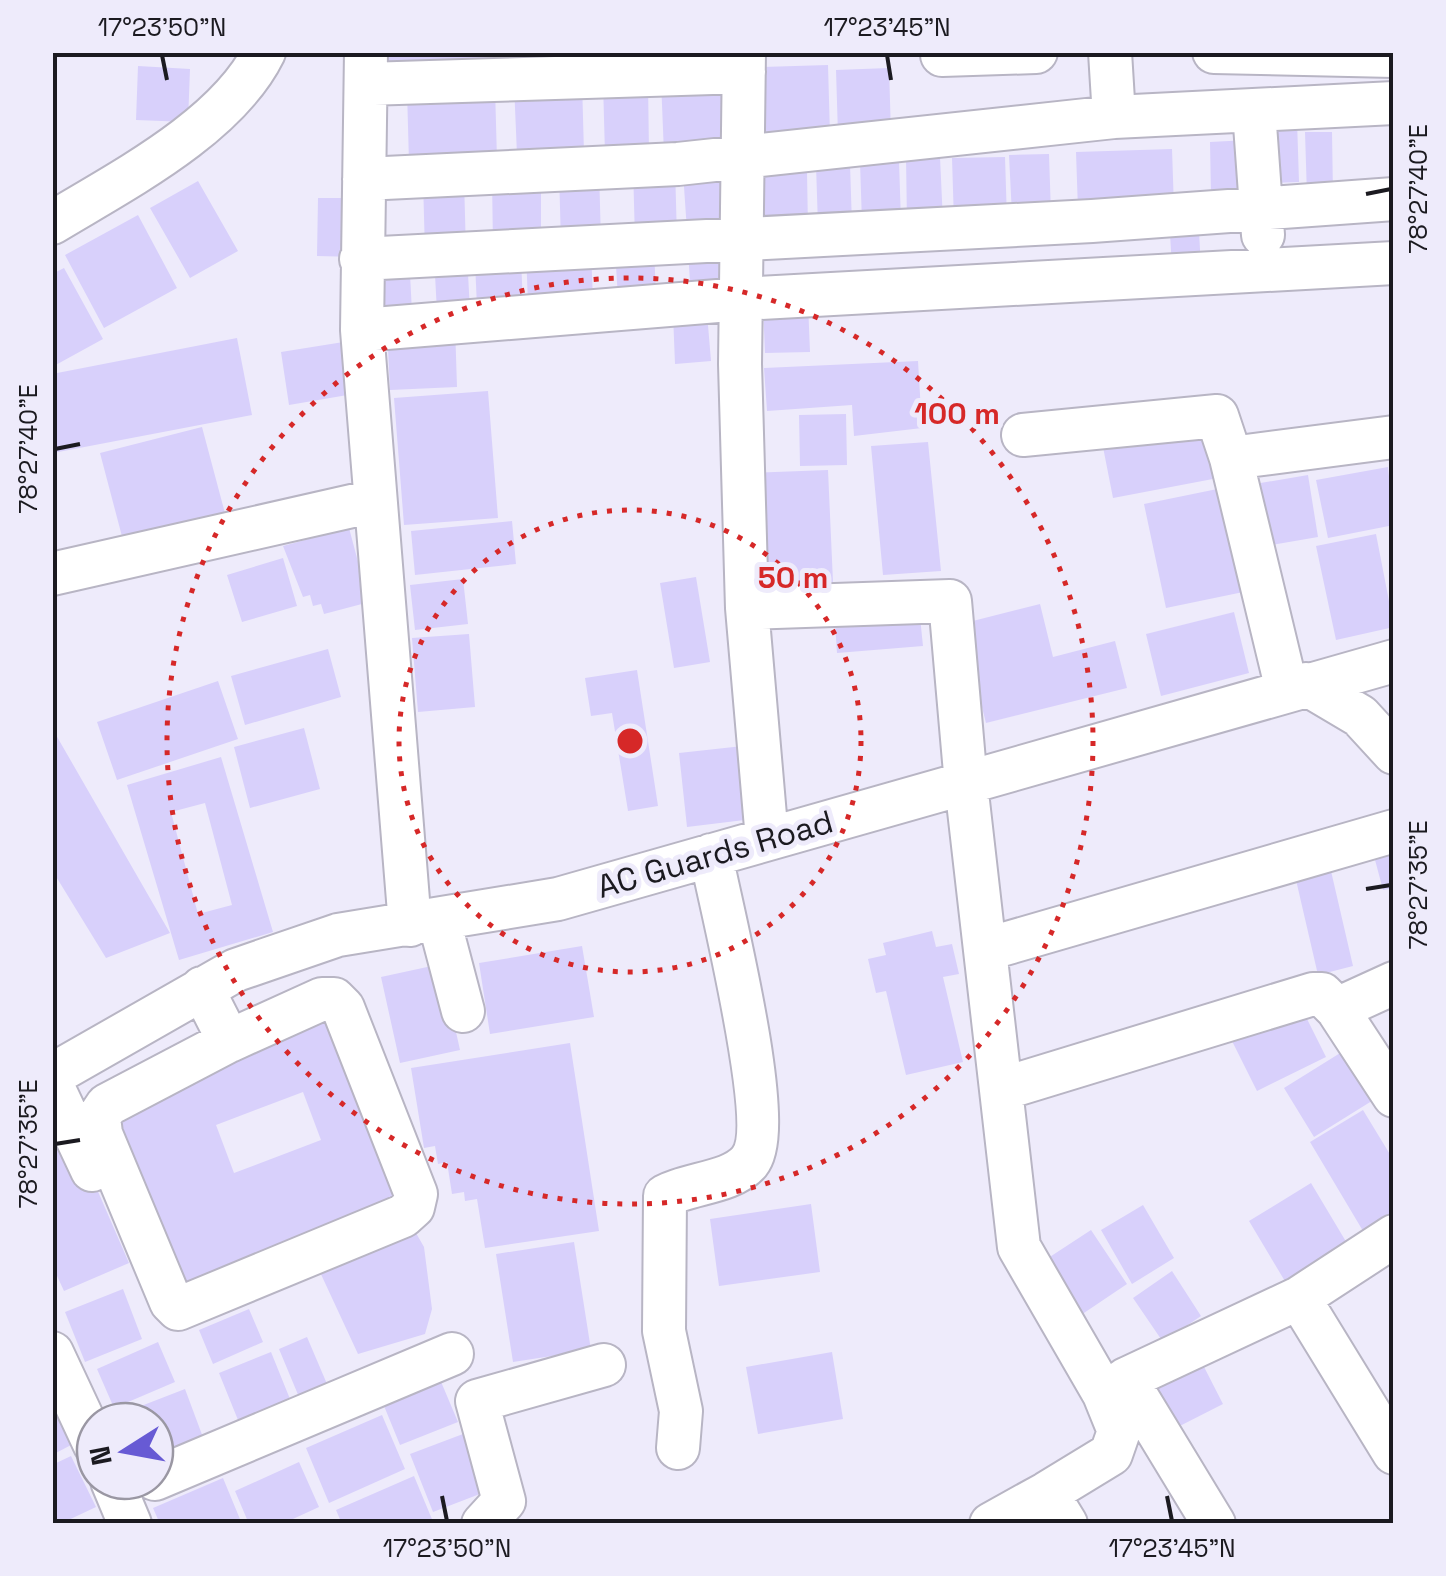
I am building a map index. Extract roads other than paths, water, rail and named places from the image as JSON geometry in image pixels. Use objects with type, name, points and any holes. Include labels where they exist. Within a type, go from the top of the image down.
[{"type":"street","points":[[52,223],[144,167],[210,117],[250,82],[264,52]]},
{"type":"street","points":[[942,55],[1036,52]]},
{"type":"street","points":[[1110,52],[1114,117]]},
{"type":"street","points":[[1214,52],[1394,56]]},
{"type":"street","points":[[464,1011],[425,922],[374,500],[360,259],[366,68],[744,62],[741,237],[747,608],[767,839]]},
{"type":"street","points":[[364,179],[742,158],[1114,117],[1394,103]]},
{"type":"street","points":[[1254,110],[1265,269]]},
{"type":"street","points":[[360,259],[1092,221],[1394,199]]},
{"type":"street","points":[[362,330],[742,299],[1394,263]]},
{"type":"street","points":[[1023,434],[1217,416],[1297,687],[1360,716],[1394,753]]},
{"type":"street","points":[[1231,458],[1394,437]]},
{"type":"street","points":[[52,574],[374,500]]},
{"type":"street","points":[[747,608],[950,601],[966,784],[1019,1247],[1214,1524]]},
{"type":"street","name":"AC Guards Road","points":[[52,1076],[236,970],[338,935],[558,899],[1394,661]]},
{"type":"street","points":[[987,949],[1394,831]]},
{"type":"street","points":[[678,1448],[682,1411],[664,1331],[665,1196],[746,1166],[759,1147],[759,1098],[711,855]]},
{"type":"street","points":[[1337,1010],[1394,983]]},
{"type":"street","points":[[202,988],[229,1041]]},
{"type":"street","points":[[1002,1089],[1322,994],[1337,1010],[1394,1096]]},
{"type":"street","points":[[334,998],[343,1008],[416,1194],[414,1207],[403,1216],[178,1309],[171,1302],[108,1150],[99,1118],[107,1106],[229,1041],[322,999],[334,998]]},
{"type":"street","points":[[52,1085],[151,1297]]},
{"type":"street","points":[[1115,1386],[1298,1298],[1394,1236]]},
{"type":"street","points":[[1298,1298],[1394,1453]]},
{"type":"street","points":[[52,1353],[75,1402]]},
{"type":"street","points":[[175,1474],[452,1354]]},
{"type":"street","points":[[483,1524],[504,1502],[476,1400],[604,1365]]},
{"type":"street","points":[[991,1524],[1057,1508],[1112,1454],[1119,1431],[1115,1386]]}]
